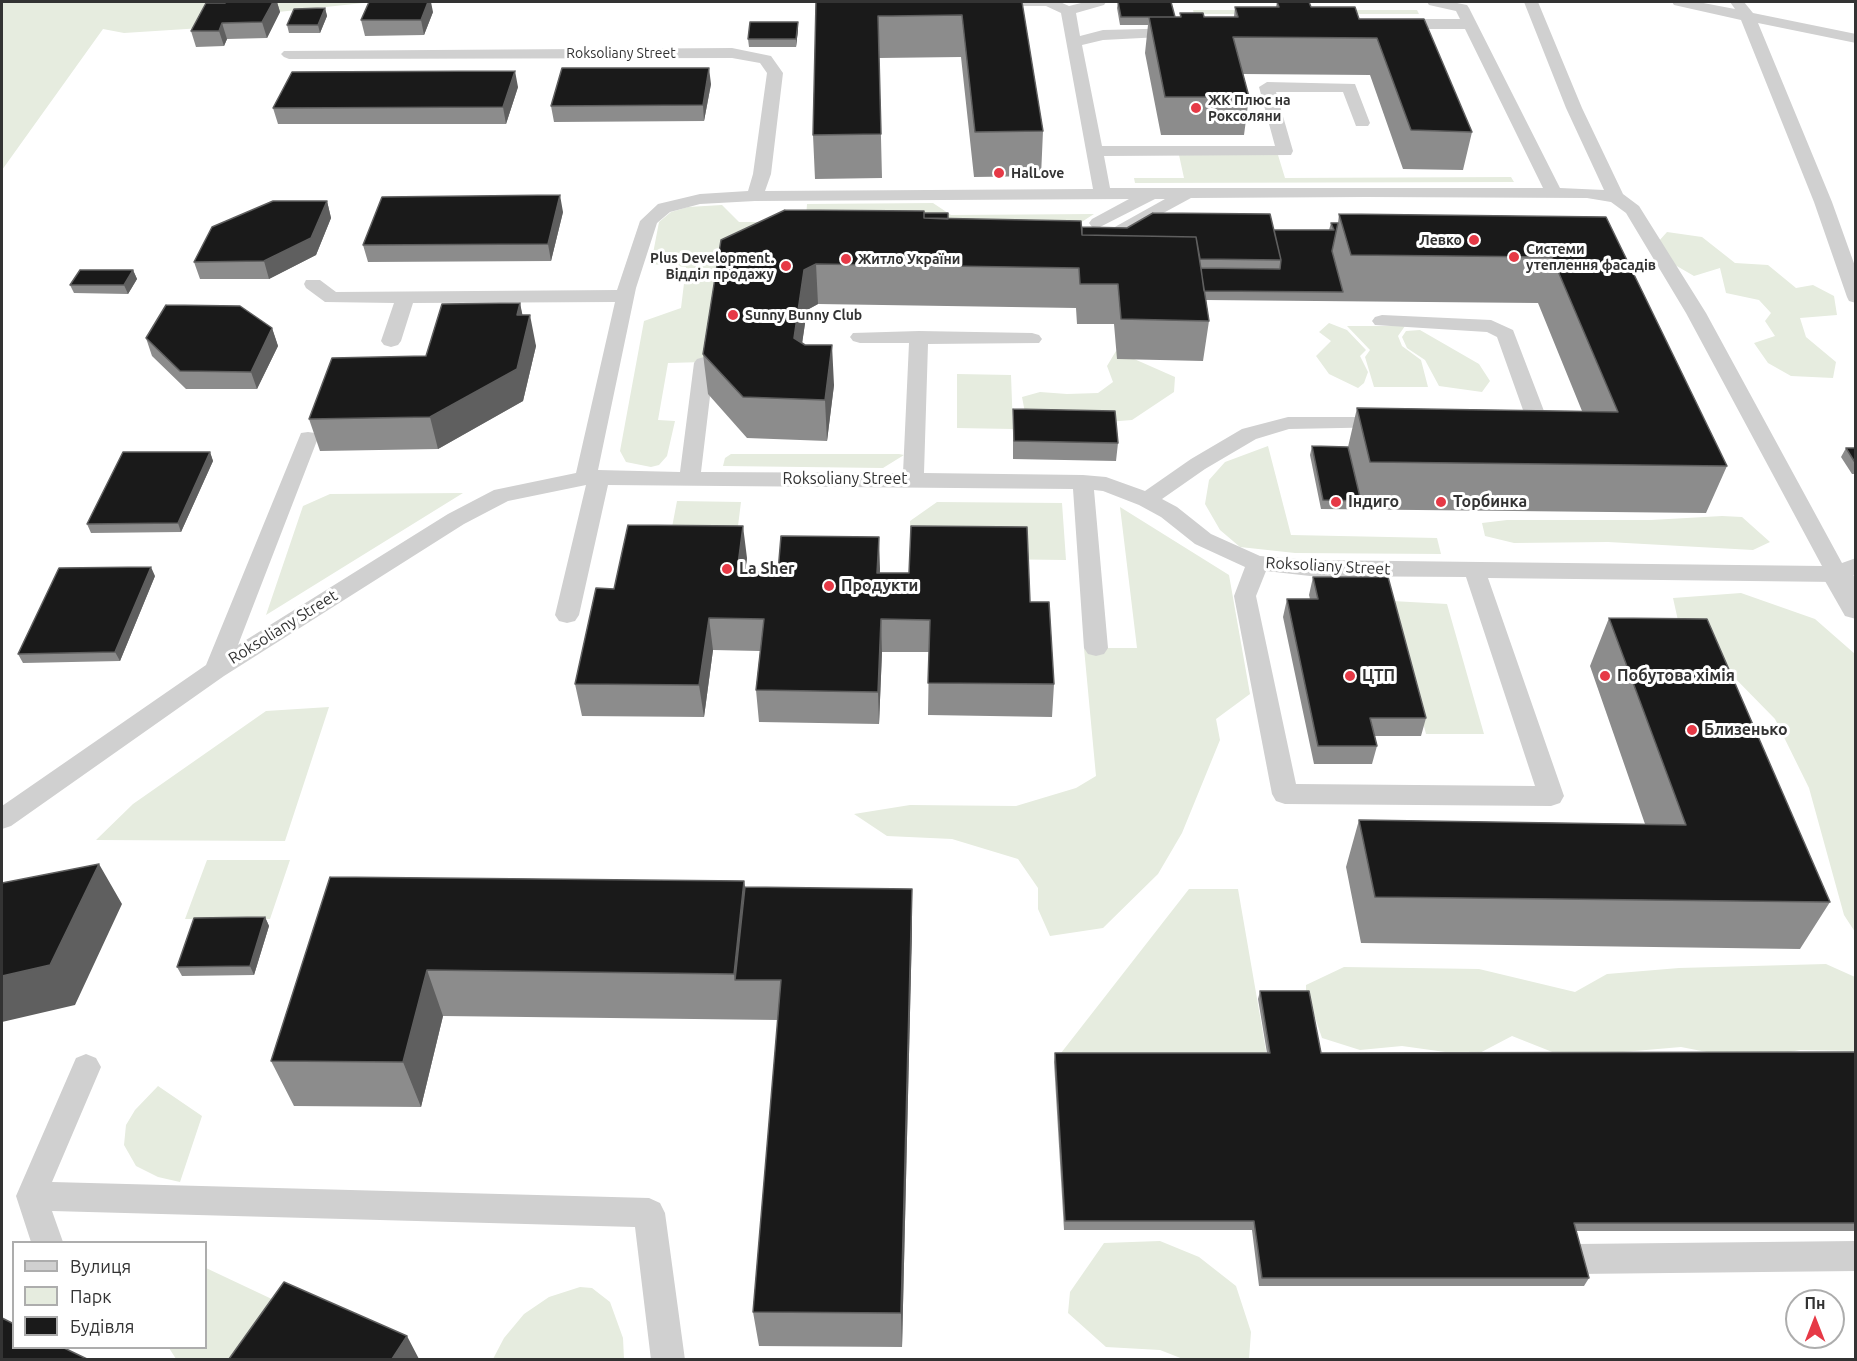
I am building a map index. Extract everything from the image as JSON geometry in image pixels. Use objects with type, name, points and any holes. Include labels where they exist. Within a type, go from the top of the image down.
[{"type":"street","points":[[1846,569],[1856,608]]},
{"type":"lane","points":[[974,3],[1049,2],[1068,11],[1099,2]]},
{"type":"lane","points":[[1434,2],[1462,8],[1554,193]]},
{"type":"lane","points":[[1531,2],[1574,108],[1616,197]]},
{"type":"lane","points":[[1679,2],[1856,39]]},
{"type":"lane","points":[[1737,2],[1748,16],[1823,202],[1856,297]]},
{"type":"lane","points":[[1068,11],[1102,194]]},
{"type":"lane","points":[[1382,24],[1470,24]]},
{"type":"lane","points":[[1075,42],[1103,35],[1195,29]]},
{"type":"lane","name":"Roksoliany Street","points":[[289,54],[732,53],[765,59],[774,73],[762,174],[755,196]]},
{"type":"lane","points":[[1094,151],[1285,151],[1267,87],[1349,87],[1362,123]]},
{"type":"lane","points":[[1098,223],[1153,193]]},
{"type":"lane","points":[[1084,238],[1108,238],[1188,193]]},
{"type":"lane","points":[[1245,193],[1250,213]]},
{"type":"lane","points":[[567,615],[625,296],[649,221],[664,208],[700,199],[755,196],[1587,193],[1616,197],[1634,210],[1846,569]]},
{"type":"lane","points":[[313,284],[332,298],[625,296]]},
{"type":"lane","points":[[391,341],[406,297]]},
{"type":"lane","points":[[1382,321],[1491,326],[1506,334],[1534,411],[1521,423],[1486,423]]},
{"type":"lane","points":[[860,336],[1032,339]]},
{"type":"lane","points":[[913,480],[919,337]]},
{"type":"lane","points":[[690,479],[704,363]]},
{"type":"lane","points":[[1147,500],[1198,464],[1249,434],[1288,423],[1406,423]]},
{"type":"lane","points":[[216,670],[308,438]]},
{"type":"lane","name":"Roksoliany Street","points":[[2,819],[216,670],[456,519],[502,495],[592,477],[1106,484],[1147,500],[1169,512],[1203,538],[1237,556],[1258,563],[1352,570],[1846,569]]},
{"type":"lane","points":[[1083,482],[1096,648]]},
{"type":"lane","points":[[1258,563],[1245,596],[1285,794],[1551,796],[1474,569]]},
{"type":"lane","points":[[47,1241],[31,1196],[86,1067]]},
{"type":"lane","points":[[31,1196],[649,1214],[668,1359]]},
{"type":"lane","points":[[1577,1259],[1856,1256]]},
{"type":"green space","points":[[2,2],[373,2],[259,14],[233,26],[124,33],[103,29],[2,170]]},
{"type":"green space","points":[[1193,10],[1417,10],[1419,14],[1194,14]]},
{"type":"green space","points":[[1179,155],[1278,155],[1285,178],[1511,177],[1514,182],[1135,183],[1134,178],[1184,178]]},
{"type":"green space","points":[[933,203],[951,215],[1094,214],[1080,223],[804,246],[807,204]]},
{"type":"green space","points":[[722,205],[739,222],[794,222],[704,362],[668,363],[658,420],[675,421],[667,456],[659,465],[651,467],[626,462],[620,451],[644,321],[681,308],[686,267],[651,264],[659,222],[671,212],[688,207]]},
{"type":"green space","points":[[1667,232],[1702,237],[1735,263],[1768,265],[1796,288],[1813,285],[1834,296],[1837,315],[1800,318],[1806,337],[1836,362],[1833,378],[1791,376],[1768,363],[1754,343],[1775,336],[1765,321],[1771,313],[1759,300],[1726,293],[1720,268],[1694,276],[1675,265],[1658,242]]},
{"type":"green space","points":[[1329,323],[1347,330],[1366,350],[1360,356],[1368,372],[1364,383],[1358,388],[1329,374],[1316,356],[1331,341],[1319,332]]},
{"type":"green space","points":[[1347,326],[1405,326],[1398,336],[1402,346],[1421,360],[1428,387],[1374,387],[1365,357],[1370,350]]},
{"type":"green space","points":[[1420,330],[1479,364],[1490,381],[1482,392],[1439,386],[1425,360],[1407,348],[1402,337],[1406,331]]},
{"type":"green space","points":[[1116,351],[1175,377],[1174,392],[1132,420],[1107,422],[1026,418],[1022,397],[1040,392],[1098,393],[1113,382],[1107,366]]},
{"type":"green space","points":[[957,374],[1011,375],[1013,429],[957,428]]},
{"type":"green space","points":[[1268,446],[1291,535],[1437,538],[1441,554],[1295,553],[1240,547],[1220,530],[1205,504],[1209,480],[1225,462]]},
{"type":"green space","points":[[731,454],[904,455],[883,468],[723,466],[725,458]]},
{"type":"green space","points":[[463,493],[266,615],[303,506],[330,494]]},
{"type":"green space","points":[[677,501],[741,502],[734,558],[669,543]]},
{"type":"green space","points":[[937,502],[1062,503],[1066,560],[911,558],[910,521]]},
{"type":"green space","points":[[1120,507],[1229,575],[1250,694],[1216,719],[1220,740],[1182,833],[1158,874],[1103,928],[1050,936],[1038,909],[1038,888],[1018,859],[952,839],[887,836],[854,814],[910,805],[1016,806],[1076,788],[1096,776],[1084,648],[1137,648]]},
{"type":"green space","points":[[1742,517],[1770,542],[1753,550],[1608,542],[1514,543],[1485,536],[1482,523],[1507,520],[1651,520]]},
{"type":"green space","points":[[1741,593],[1815,619],[1855,654],[1855,932],[1844,915],[1809,788],[1775,719],[1679,625],[1673,598]]},
{"type":"green space","points":[[1392,601],[1447,604],[1484,734],[1426,734]]},
{"type":"green space","points":[[329,707],[285,841],[96,840],[133,804],[266,711]]},
{"type":"green space","points":[[207,860],[290,860],[270,919],[185,919]]},
{"type":"green space","points":[[1189,889],[1238,889],[1268,1062],[1054,1062]]},
{"type":"green space","points":[[1826,964],[1855,977],[1855,1051],[1800,1050],[1748,1060],[1681,1047],[1565,1057],[1512,1036],[1474,1056],[1402,1046],[1360,1050],[1322,1038],[1306,991],[1306,985],[1344,967],[1479,969],[1575,992],[1607,974],[1679,968]]},
{"type":"green space","points":[[158,1086],[202,1116],[180,1182],[158,1177],[136,1166],[124,1145],[126,1125],[135,1110]]},
{"type":"green space","points":[[1160,1241],[1199,1257],[1236,1286],[1251,1332],[1249,1359],[1183,1359],[1160,1350],[1106,1347],[1068,1313],[1070,1292],[1104,1243]]},
{"type":"green space","points":[[207,1268],[276,1301],[232,1359],[176,1359],[170,1349],[207,1349]]},
{"type":"green space","points":[[580,1287],[592,1288],[610,1302],[623,1338],[624,1359],[493,1359],[504,1338],[524,1314],[549,1297]]},
{"type":"building","points":[[273,2],[262,22],[222,23],[219,31],[191,31],[206,3]]},
{"type":"building","points":[[369,2],[428,2],[421,20],[361,20]]},
{"type":"building","points":[[816,2],[1022,2],[1043,131],[975,132],[962,15],[878,16],[881,134],[813,135]]},
{"type":"building","points":[[1118,2],[1171,2],[1175,17],[1121,17]]},
{"type":"building","points":[[1277,2],[1309,2],[1311,7],[1355,7],[1359,19],[1424,19],[1472,132],[1411,130],[1377,38],[1233,37],[1249,97],[1165,97],[1149,17],[1181,17],[1180,13],[1203,13],[1204,17],[1238,17],[1235,7],[1279,7]]},
{"type":"building","points":[[325,8],[318,25],[287,25],[294,9]]},
{"type":"building","points":[[750,22],[798,22],[796,39],[748,39]]},
{"type":"building","points":[[562,68],[709,68],[703,105],[551,106]]},
{"type":"building","points":[[515,71],[503,107],[273,108],[292,72]]},
{"type":"building","points":[[560,195],[548,244],[363,245],[382,197]]},
{"type":"building","points":[[273,201],[327,201],[311,238],[264,261],[194,262],[212,227]]},
{"type":"building","points":[[785,210],[924,211],[924,218],[1081,221],[1082,235],[1196,237],[1209,321],[1121,319],[1118,284],[1080,284],[1079,268],[816,264],[804,270],[794,338],[805,345],[832,345],[825,400],[743,397],[703,354],[721,240]]},
{"type":"building","points":[[924,213],[948,213],[948,219],[924,218]]},
{"type":"building","points":[[1153,213],[1270,214],[1281,260],[1200,259],[1196,237],[1082,235],[1082,227],[1127,228]]},
{"type":"building","points":[[1339,214],[1606,217],[1727,466],[1370,462],[1357,408],[1618,412],[1552,257],[1351,255]]},
{"type":"building","points":[[1331,223],[1338,223],[1332,251],[1343,292],[1204,291],[1201,268],[1280,269],[1281,260],[1274,230],[1334,230]]},
{"type":"building","points":[[80,270],[133,270],[124,285],[70,285]]},
{"type":"building","points":[[520,303],[517,315],[530,315],[517,369],[430,417],[309,419],[332,358],[426,356],[442,304]]},
{"type":"building","points":[[166,305],[240,306],[272,328],[251,372],[180,371],[146,338]]},
{"type":"building","points":[[1013,409],[1115,411],[1118,443],[1014,441]]},
{"type":"building","points":[[1312,446],[1348,447],[1361,501],[1323,500]]},
{"type":"building","points":[[1846,448],[1856,448],[1856,464]]},
{"type":"building","points":[[123,452],[210,452],[178,523],[87,524]]},
{"type":"building","points":[[628,525],[743,526],[737,572],[778,572],[781,536],[879,537],[877,573],[909,573],[911,526],[1027,527],[1030,602],[1049,602],[1054,684],[928,683],[930,620],[881,619],[878,692],[756,690],[764,619],[709,618],[699,685],[575,684],[596,588],[614,589]]},
{"type":"building","points":[[151,567],[115,652],[18,654],[59,568]]},
{"type":"building","name":"ЦТП","points":[[1313,577],[1388,577],[1426,718],[1370,718],[1377,746],[1318,746],[1287,599],[1318,599]]},
{"type":"building","points":[[1609,618],[1707,619],[1830,902],[1375,897],[1359,820],[1686,825]]},
{"type":"building","points":[[99,864],[50,965],[2,976],[2,883]]},
{"type":"building","points":[[330,877],[744,881],[734,974],[427,970],[403,1062],[271,1061]]},
{"type":"building","points":[[745,887],[912,889],[901,1313],[753,1312],[781,980],[735,980]]},
{"type":"building","points":[[265,917],[250,966],[177,967],[194,918]]},
{"type":"building","points":[[1260,991],[1309,991],[1321,1053],[1856,1052],[1856,1223],[1574,1223],[1589,1278],[1262,1278],[1254,1221],[1065,1221],[1055,1053],[1270,1053]]},
{"type":"building","points":[[284,1282],[407,1336],[392,1359],[229,1359]]},
{"type":"building","points":[[2,1318],[12,1323],[12,1349],[66,1349],[87,1359],[2,1359]]},
{"type":"place","name":"ЖК Плюс на Роксоляни","points":[[1196,108]]},
{"type":"place","name":"HalLove","points":[[999,173]]},
{"type":"place","name":"Левко","points":[[1474,240]]},
{"type":"place","name":"Системи утеплення фасадів","points":[[1514,257]]},
{"type":"place","name":"Житло України","points":[[846,259]]},
{"type":"place","name":"Plus Development. Відділ продажу","points":[[786,266]]},
{"type":"place","name":"Sunny Bunny Club","points":[[733,315]]},
{"type":"place","name":"Індиго","points":[[1336,502]]},
{"type":"place","name":"Торбинка","points":[[1441,502]]},
{"type":"place","name":"La Sher","points":[[727,569]]},
{"type":"place","name":"Продукти","points":[[829,586]]},
{"type":"place","name":"ЦТП","points":[[1350,676]]},
{"type":"place","name":"Побутова хімія","points":[[1605,676]]},
{"type":"place","name":"Близенько","points":[[1692,730]]}]
